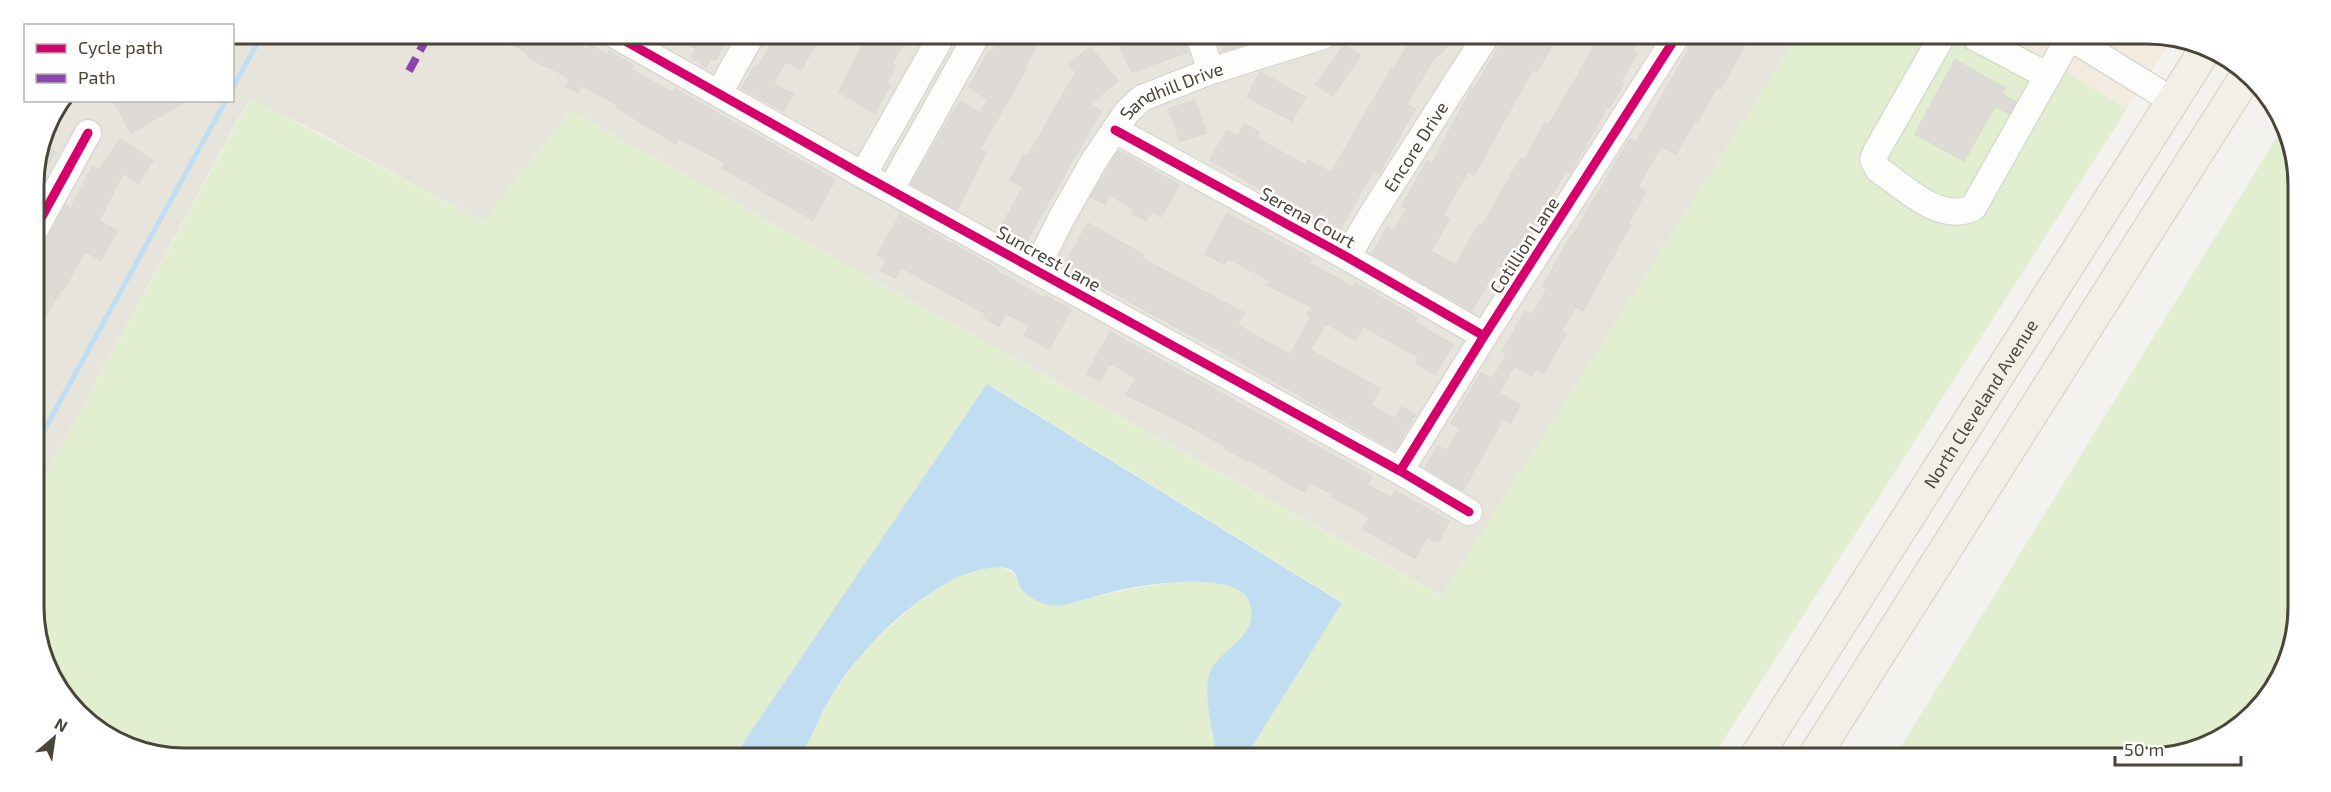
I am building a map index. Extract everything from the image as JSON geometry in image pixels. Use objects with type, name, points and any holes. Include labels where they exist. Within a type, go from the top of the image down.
[{"type":"main road","name":"North Cleveland Avenue","points":[[1761,748],[2202,55]]},
{"type":"main road","points":[[1819,748],[2242,82]]},
{"type":"street","name":"Suncrest Lane","points":[[631,44],[863,175],[1400,471],[1469,512]]},
{"type":"street","points":[[719,93],[746,44]]},
{"type":"street","points":[[863,175],[937,44]]},
{"type":"street","points":[[891,189],[973,44]]},
{"type":"street","points":[[1202,44],[1211,71]]},
{"type":"street","name":"Sandhill Drive","points":[[1036,269],[1095,159],[1127,112],[1142,98],[1211,71],[1297,44]]},
{"type":"street","name":"Encore Drive","points":[[1347,257],[1372,213],[1481,44]]},
{"type":"street","name":"Cotillion Lane","points":[[1400,471],[1672,44]]},
{"type":"street","points":[[1938,44],[1876,152],[1874,160],[1878,170],[1934,207],[1953,213],[1973,208],[2067,44]]},
{"type":"street","points":[[1987,44],[2048,76]]},
{"type":"street","points":[[2099,45],[2173,101]]},
{"type":"street","name":"Serena Court","points":[[1114,130],[1347,257],[1484,336]]},
{"type":"street","points":[[44,207],[88,133]]},
{"type":"shaded area","points":[[234,44],[1793,44],[1442,596],[570,111],[483,222],[250,98],[44,477],[44,175],[48,148],[58,122],[70,102],[234,102]]},
{"type":"shaded area","points":[[2021,44],[2168,46],[2127,109]]},
{"type":"green space","points":[[1793,44],[2021,44],[2127,109],[1718,748],[1251,748],[1342,602],[988,384],[740,748],[184,748],[148,744],[114,730],[99,719],[85,707],[62,678],[48,644],[44,608],[44,478],[251,98],[483,222],[570,111],[1441,596]]},
{"type":"green space","points":[[2278,135],[2285,157],[2288,184],[2288,608],[2283,644],[2269,678],[2239,714],[2217,730],[2174,746],[2156,748],[1900,748]]},
{"type":"green space","points":[[991,567],[1005,569],[1011,571],[1056,607],[1169,583],[1201,582],[1229,585],[1247,596],[1252,616],[1250,624],[1208,679],[1210,720],[1215,748],[805,748],[832,695],[866,648],[922,598],[954,578]]},
{"type":"water","points":[[987,384],[1342,603],[1251,748],[1216,748],[1208,698],[1208,680],[1212,669],[1244,635],[1249,625],[1252,614],[1249,601],[1242,592],[1230,586],[1213,583],[1176,582],[1121,590],[1055,606],[1032,598],[1020,587],[1013,571],[1000,567],[973,572],[952,580],[917,602],[885,630],[843,678],[805,748],[740,748]]},
{"type":"building","points":[[511,44],[576,44],[587,50],[590,45],[607,55],[609,51],[633,65],[631,70],[673,93],[675,89],[835,180],[813,220],[722,168],[725,163],[679,138],[676,144],[582,85],[578,93],[566,86],[570,79],[527,56],[528,53]]},
{"type":"building","points":[[688,44],[724,44],[716,60],[711,59],[706,67],[691,57],[696,49]]},
{"type":"building","points":[[772,44],[816,44],[801,70],[786,61],[773,84],[793,94],[784,111],[742,88],[754,66],[757,68]]},
{"type":"building","points":[[863,44],[903,44],[892,64],[896,66],[886,84],[890,86],[875,113],[839,92]]},
{"type":"building","points":[[996,44],[1038,44],[980,149],[986,152],[957,210],[911,184],[960,101],[980,113],[988,100],[969,87],[989,51],[992,53]]},
{"type":"building","points":[[1118,44],[1185,44],[1188,52],[1132,72]]},
{"type":"building","points":[[1221,44],[1247,44],[1223,51]]},
{"type":"building","points":[[1345,44],[1361,56],[1332,96],[1316,84]]},
{"type":"building","points":[[1450,44],[1432,61],[1406,104],[1415,109],[1379,173],[1374,170],[1338,233],[1210,160],[1227,130],[1238,136],[1244,124],[1259,132],[1256,138],[1305,165],[1308,160],[1331,173],[1392,68],[1394,69],[1408,45]]},
{"type":"building","points":[[1501,44],[1545,44],[1551,47],[1537,71],[1533,69],[1474,175],[1468,171],[1443,216],[1449,219],[1431,251],[1456,265],[1479,224],[1482,226],[1521,158],[1525,160],[1545,123],[1549,125],[1596,44],[1637,44],[1633,51],[1637,54],[1620,82],[1623,84],[1570,173],[1566,171],[1507,270],[1498,265],[1472,311],[1372,254],[1387,227],[1394,231],[1407,209],[1402,206],[1427,161],[1432,164],[1472,88],[1474,89]]},
{"type":"building","points":[[1692,44],[1744,44],[1721,89],[1717,87],[1676,154],[1661,146],[1638,187],[1646,191],[1628,224],[1630,225],[1583,311],[1576,306],[1561,331],[1566,334],[1544,373],[1536,369],[1532,376],[1514,366],[1499,393],[1520,405],[1510,423],[1503,419],[1463,490],[1425,468],[1438,446],[1447,451],[1460,428],[1451,423],[1481,373],[1493,379],[1507,353],[1503,351],[1525,311],[1532,315],[1547,289],[1543,286],[1571,236],[1630,139],[1636,142]]},
{"type":"building","points":[[1090,47],[1118,81],[1090,104],[1101,111],[1027,240],[1002,225],[1023,187],[1010,180],[1024,155],[1027,157],[1076,72],[1069,64]]},
{"type":"building","points":[[1955,60],[2005,88],[2002,94],[2016,102],[2009,114],[1995,106],[1964,161],[1915,134]]},
{"type":"building","points":[[1260,72],[1305,97],[1292,121],[1247,97]]},
{"type":"building","points":[[1195,100],[1206,133],[1180,141],[1169,109]]},
{"type":"building","points":[[114,102],[185,102],[131,133]]},
{"type":"building","points":[[120,139],[153,161],[138,183],[123,173],[99,221],[117,231],[101,260],[85,251],[64,289],[62,288],[44,318],[44,246],[65,205],[71,208],[92,167],[99,170]]},
{"type":"building","points":[[48,147],[56,153],[45,168]]},
{"type":"building","points":[[1118,151],[1179,185],[1161,217],[1152,211],[1146,221],[1132,213],[1134,209],[1110,195],[1105,204],[1091,197]]},
{"type":"building","points":[[1227,214],[1312,259],[1309,263],[1353,287],[1355,283],[1418,318],[1415,322],[1453,345],[1435,374],[1416,363],[1419,357],[1363,326],[1355,340],[1326,323],[1310,350],[1380,389],[1370,405],[1395,419],[1402,407],[1415,415],[1395,450],[1234,358],[1064,266],[1088,223],[1143,255],[1141,258],[1244,313],[1237,325],[1290,355],[1311,317],[1307,315],[1312,307],[1267,285],[1270,281],[1228,258],[1224,264],[1205,254]]},
{"type":"building","points":[[900,215],[1044,298],[1046,296],[1071,310],[1049,349],[1024,335],[1029,326],[1006,313],[999,326],[984,317],[986,314],[901,267],[895,278],[881,270],[887,261],[877,255]]},
{"type":"building","points":[[1110,332],[1372,477],[1367,485],[1391,498],[1395,491],[1449,521],[1438,542],[1427,537],[1415,558],[1363,529],[1369,517],[1331,496],[1332,494],[1310,482],[1304,492],[1180,421],[1126,395],[1136,378],[1110,363],[1100,381],[1087,374]]},
{"type":"waterway","points":[[234,85],[257,44]]},
{"type":"waterway","points":[[44,431],[225,102]]},
{"type":"marked path","points":[[409,71],[424,44]]},
{"type":"cycle path","points":[[631,44],[863,175],[1400,471],[1469,512]]},
{"type":"cycle path","points":[[1400,471],[1672,44]]},
{"type":"cycle path","points":[[1115,130],[1347,257],[1484,336]]},
{"type":"cycle path","points":[[44,213],[88,133]]}]
